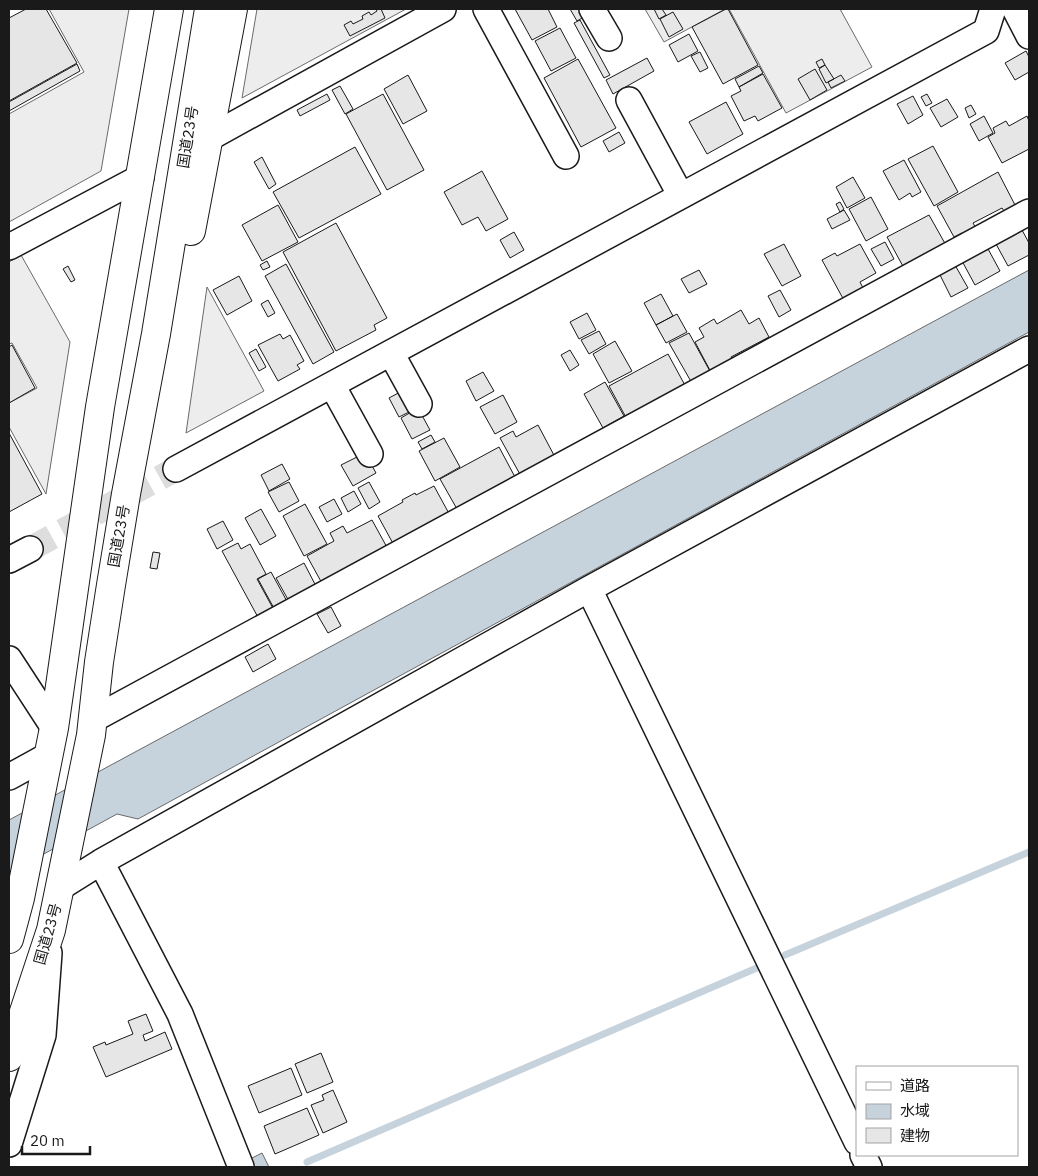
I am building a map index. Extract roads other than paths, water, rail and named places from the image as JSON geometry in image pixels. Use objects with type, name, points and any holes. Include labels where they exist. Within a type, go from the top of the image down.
[{"type":"highway","points":[[10,933],[20,898],[54,728],[100,407],[169,9]]},
{"type":"highway","name":"国道23号","points":[[9,1057],[51,930],[92,727],[99,662],[114,567],[156,334],[210,9]]},
{"type":"highway","points":[[99,662],[132,552],[234,9]]},
{"type":"street","points":[[209,138],[443,9]]},
{"type":"street","points":[[486,9],[566,156]]},
{"type":"street","points":[[592,9],[609,38]]},
{"type":"street","points":[[176,469],[986,31],[993,9]]},
{"type":"street","points":[[1015,9],[1029,36]]},
{"type":"street","points":[[629,100],[681,196]]},
{"type":"street","points":[[9,246],[141,177]]},
{"type":"street","points":[[92,727],[1029,212]]},
{"type":"street","points":[[61,887],[101,862],[589,589],[1029,348]]},
{"type":"street","points":[[391,353],[419,404]]},
{"type":"street","points":[[332,385],[370,454]]},
{"type":"street","points":[[589,589],[856,1140]]},
{"type":"street","points":[[9,659],[54,728]]},
{"type":"street","points":[[9,777],[49,755]]},
{"type":"street","points":[[101,862],[180,1014],[241,1167]]},
{"type":"street","points":[[9,1144],[43,1035],[51,930]]},
{"type":"water","points":[[1029,270],[1029,332],[138,819],[117,814],[9,873],[9,820]]},
{"type":"water","points":[[262,1153],[269,1167],[252,1167],[248,1160]]},
{"type":"waterway","points":[[785,955],[1029,852]]},
{"type":"waterway","points":[[307,1162],[759,967]]},
{"type":"tunnel","points":[[30,549],[176,469]]}]
